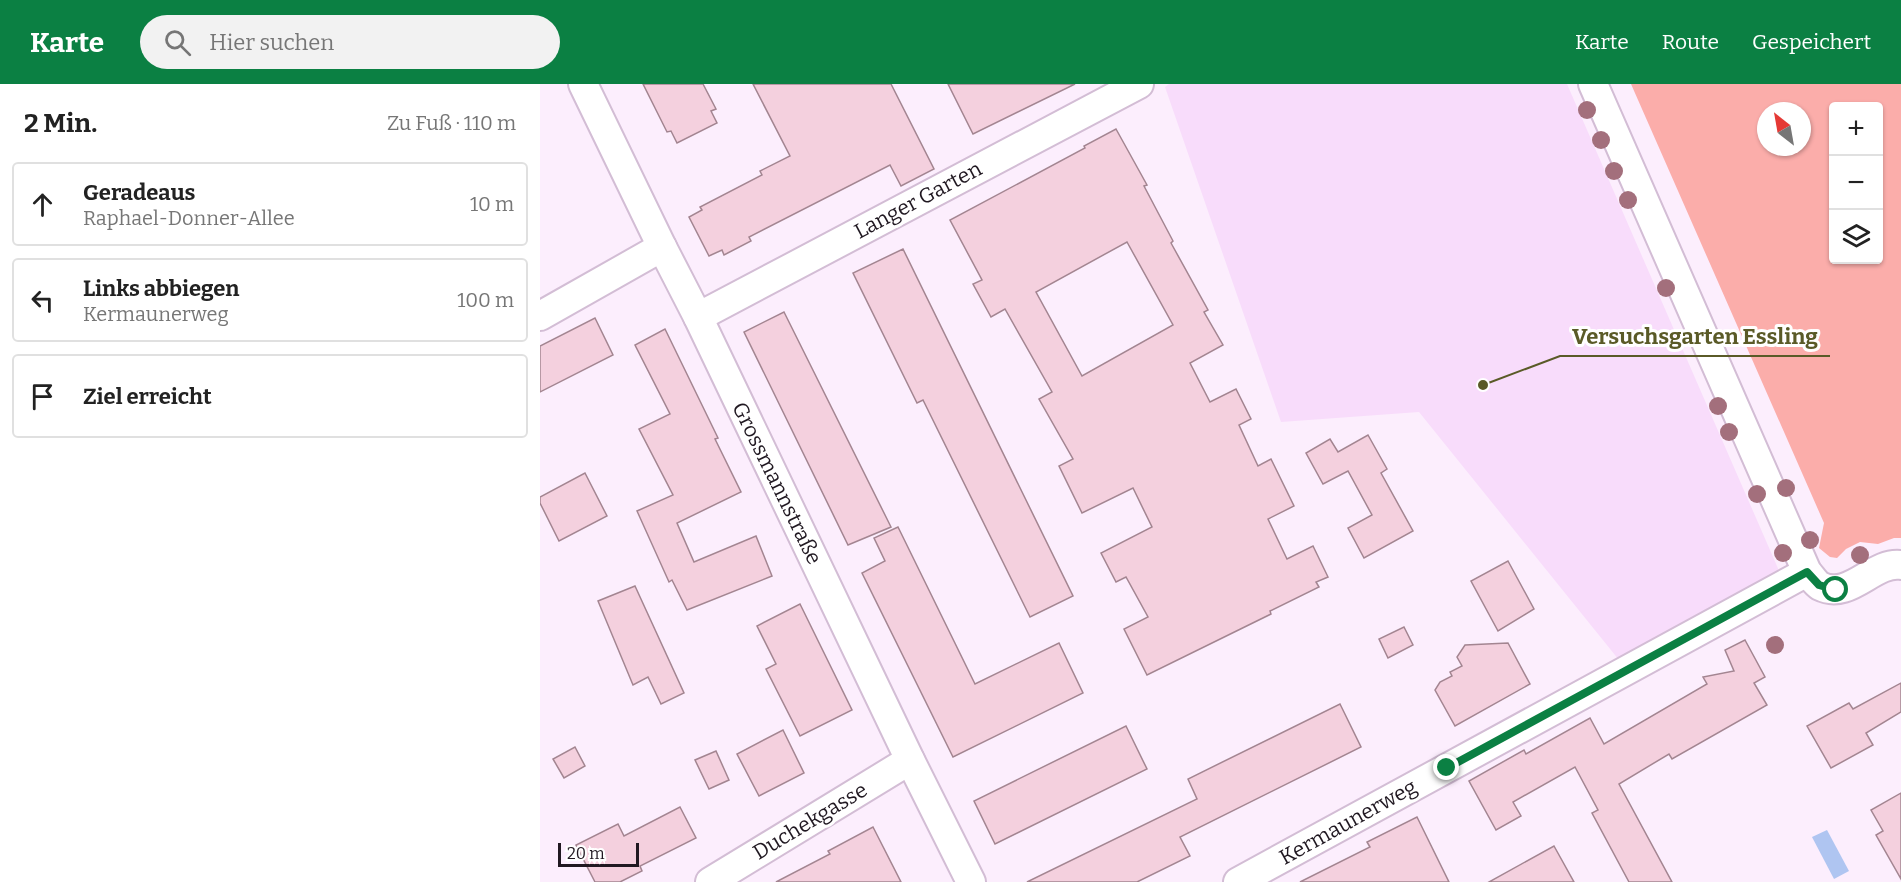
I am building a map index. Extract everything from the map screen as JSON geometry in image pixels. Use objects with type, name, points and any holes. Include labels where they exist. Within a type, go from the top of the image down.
[{"type":"street","name":"Grossmannstraße","points":[[583,84],[971,882]]},
{"type":"street","name":"Langer Garten","points":[[698,317],[1139,84]]},
{"type":"street","points":[[1593,84],[1807,572],[1819,585],[1836,590],[1893,564],[1901,565]]},
{"type":"street","points":[[540,316],[662,247]]},
{"type":"street","name":"Kermaunerweg","points":[[1238,882],[1807,572]]},
{"type":"street","name":"Duchekgasse","points":[[710,882],[910,760]]},
{"type":"shaded area","points":[[1169,84],[1567,84],[1780,573],[1619,660],[1419,412],[1281,422],[1165,87]]},
{"type":"shaded area","points":[[1631,84],[1901,84],[1901,538],[1878,544],[1860,542],[1846,549],[1837,558],[1830,557],[1819,548],[1824,523]]},
{"type":"water","points":[[1827,830],[1849,871],[1834,879],[1812,837]]},
{"type":"building","points":[[643,84],[703,84],[716,109],[711,111],[717,123],[677,143],[671,131],[667,132]]},
{"type":"building","points":[[753,84],[891,84],[934,169],[901,186],[890,165],[749,237],[751,241],[724,255],[722,250],[709,256],[689,217],[702,210],[700,207],[762,175],[760,171],[790,156]]},
{"type":"building","points":[[948,84],[1075,84],[973,134]]},
{"type":"building","points":[[1116,129],[1147,185],[1144,186],[1173,241],[1171,243],[1208,310],[1204,312],[1223,345],[1190,363],[1210,402],[1236,389],[1251,419],[1239,425],[1258,466],[1271,459],[1294,506],[1268,519],[1287,559],[1313,546],[1328,577],[1316,582],[1319,587],[1270,611],[1271,614],[1147,675],[1124,629],[1148,617],[1126,577],[1116,582],[1101,553],[1152,527],[1133,488],[1082,513],[1059,466],[1073,459],[1039,399],[1052,392],[1005,309],[991,317],[973,284],[982,280],[950,220],[1085,148],[1084,146]],"holes":[[[1127,242],[1173,325],[1082,376],[1036,292]]]},
{"type":"building","points":[[903,249],[1073,596],[1030,617],[923,400],[917,403],[853,273]]},
{"type":"building","points":[[784,312],[891,527],[848,545],[744,332]]},
{"type":"building","points":[[595,318],[613,355],[540,392],[540,346]]},
{"type":"building","points":[[665,329],[718,438],[715,439],[741,492],[677,523],[694,562],[756,536],[772,576],[687,610],[672,580],[669,582],[637,511],[673,495],[639,429],[670,414],[635,345]]},
{"type":"building","points":[[1368,435],[1387,469],[1381,473],[1413,531],[1364,558],[1348,528],[1372,515],[1348,471],[1323,484],[1306,453],[1330,439],[1338,452]]},
{"type":"building","points":[[585,473],[607,516],[559,541],[540,503],[540,497]]},
{"type":"building","points":[[898,527],[975,684],[1059,643],[1083,693],[953,757],[862,573],[885,561],[874,538]]},
{"type":"building","points":[[1508,561],[1534,609],[1498,631],[1471,581]]},
{"type":"building","points":[[635,586],[684,693],[661,704],[648,677],[633,685],[598,601]]},
{"type":"building","points":[[800,604],[852,710],[800,736],[766,669],[776,664],[757,626]]},
{"type":"building","points":[[1404,627],[1413,645],[1388,658],[1379,639]]},
{"type":"building","points":[[1745,640],[1765,677],[1754,683],[1767,705],[1672,759],[1669,754],[1619,784],[1672,882],[1629,882],[1592,813],[1598,810],[1575,767],[1513,802],[1521,816],[1496,830],[1469,781],[1524,750],[1526,754],[1590,718],[1604,744],[1707,684],[1703,677],[1734,671],[1725,650]]},
{"type":"building","points":[[1508,643],[1530,684],[1455,726],[1435,690],[1440,682],[1452,676],[1450,672],[1462,666],[1457,657],[1465,645]]},
{"type":"building","points":[[1901,683],[1901,712],[1866,733],[1873,745],[1831,768],[1807,726],[1849,703],[1853,709]]},
{"type":"building","points":[[1340,704],[1361,747],[1180,837],[1190,856],[1137,882],[1027,882],[1197,799],[1188,779]]},
{"type":"building","points":[[1126,726],[1147,769],[995,844],[974,801]]},
{"type":"building","points":[[783,730],[804,773],[759,796],[737,754]]},
{"type":"building","points":[[575,747],[585,766],[564,778],[553,759]]},
{"type":"building","points":[[716,751],[729,780],[709,789],[695,760]]},
{"type":"building","points":[[1901,793],[1901,879],[1876,835],[1883,831],[1871,810]]},
{"type":"building","points":[[680,807],[696,838],[640,866],[642,871],[620,882],[595,882],[576,845],[618,824],[624,836]]},
{"type":"building","points":[[1417,817],[1449,882],[1300,882],[1370,847],[1367,842]]},
{"type":"building","points":[[873,827],[901,882],[776,882],[830,854],[828,851]]},
{"type":"building","points":[[1554,846],[1574,882],[1489,882]]},
{"type":"place","name":"Versuchsgarten Essling","points":[[1483,385]]},
{"type":"route","points":[[1447,768],[1807,572],[1819,585],[1836,590]]}]
